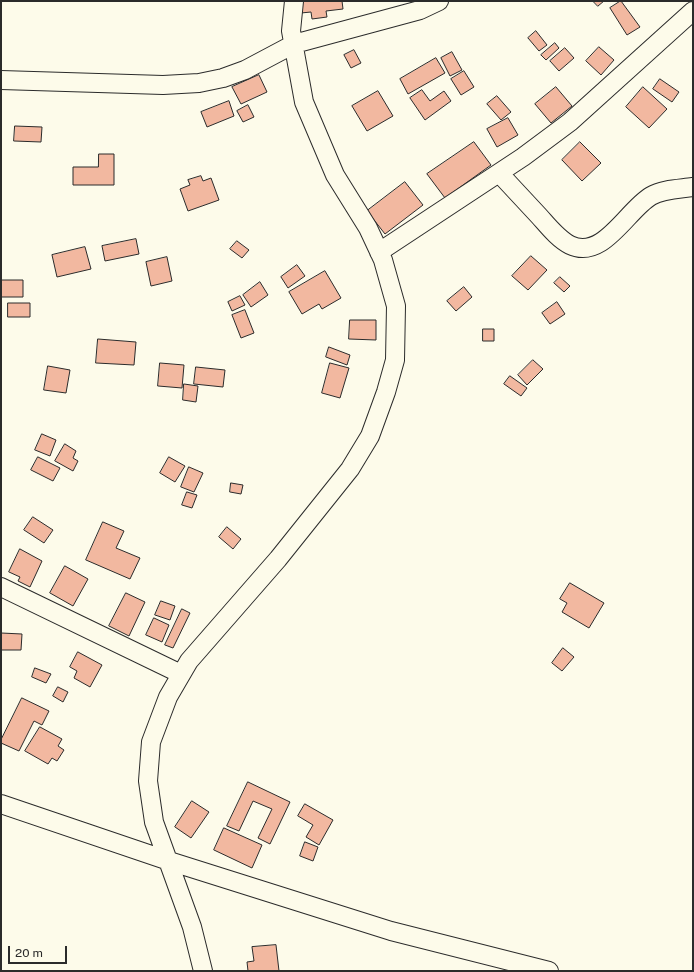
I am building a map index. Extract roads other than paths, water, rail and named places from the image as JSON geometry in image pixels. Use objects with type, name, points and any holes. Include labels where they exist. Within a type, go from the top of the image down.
[{"type":"street","points":[[203,971],[192,927],[154,822],[148,781],[151,742],[168,697],[188,661],[278,559],[350,469],[370,436],[386,392],[395,360],[396,306],[383,260],[368,228],[335,175],[304,102],[291,31],[294,1]]},
{"type":"street","points":[[1,80],[163,85],[199,83],[223,78],[245,70],[294,44],[420,10],[439,1]]},
{"type":"street","points":[[379,252],[524,157],[570,122],[693,11]]},
{"type":"street","points":[[499,173],[554,232],[570,245],[582,248],[594,246],[607,238],[637,208],[652,196],[670,190],[693,187]]},
{"type":"street","points":[[1,587],[181,674]]},
{"type":"street","points":[[1,804],[168,861],[391,931],[549,971]]}]
